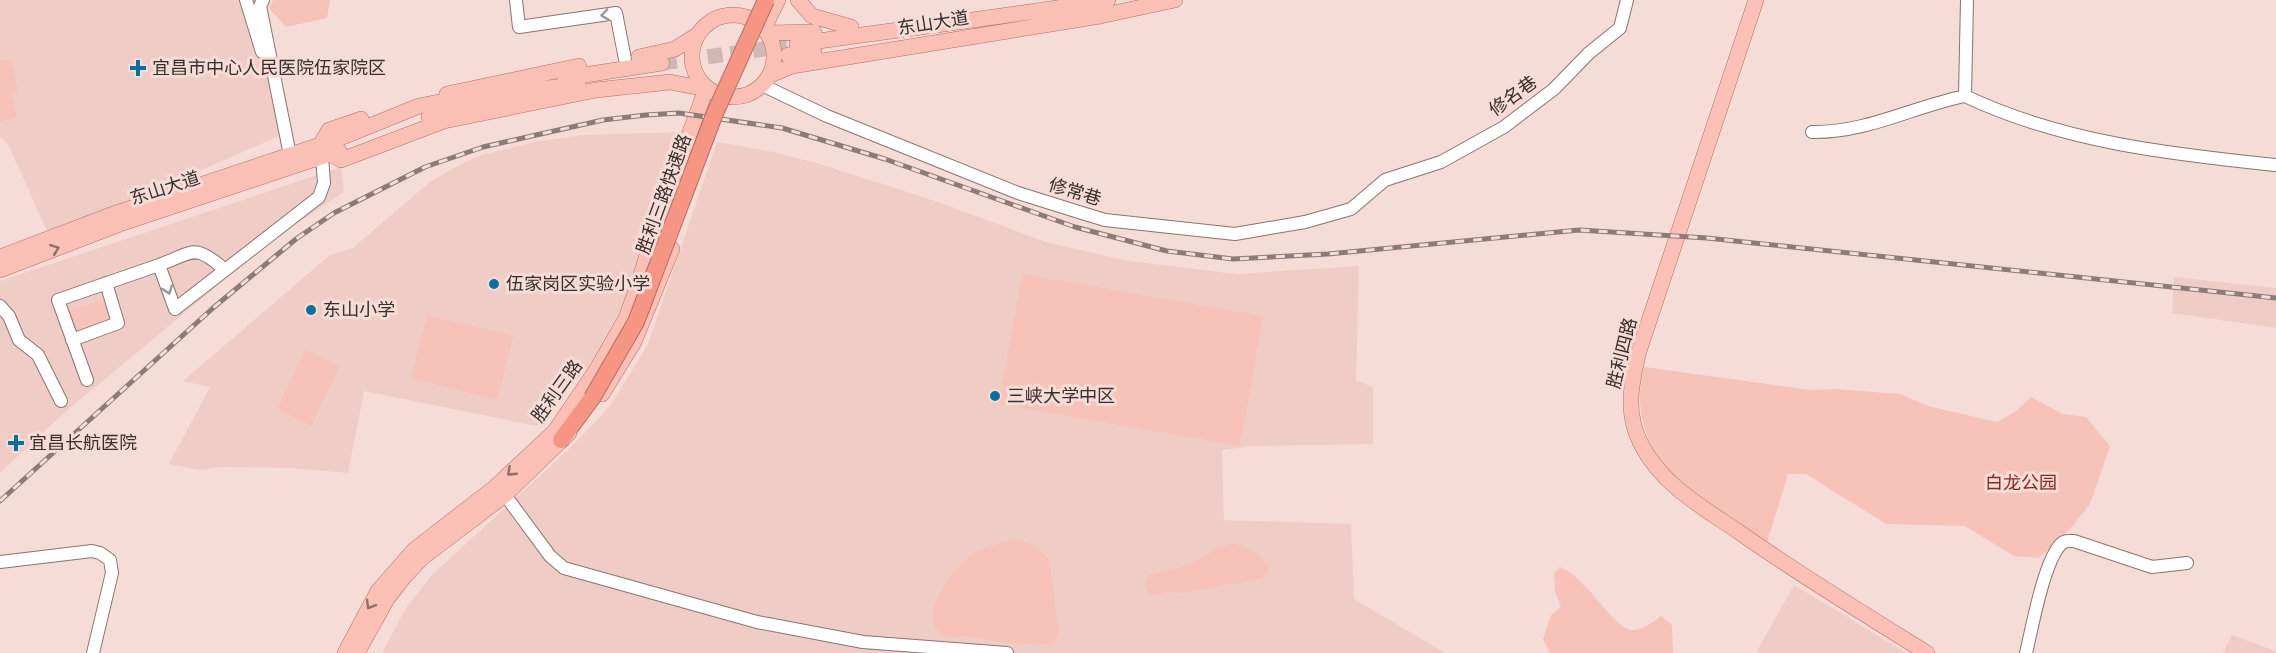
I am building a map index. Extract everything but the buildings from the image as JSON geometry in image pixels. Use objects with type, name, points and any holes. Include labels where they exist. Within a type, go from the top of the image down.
[{"type":"highway","name":"胜利三路快速路","points":[[589,396],[631,320],[705,111],[753,0]]},
{"type":"highway","name":"胜利三路快速路","points":[[589,396],[636,322],[715,113],[766,0]]},
{"type":"highway","points":[[558,436],[589,396]]},
{"type":"main road","points":[[738,15],[745,0]]},
{"type":"main road","points":[[765,30],[778,0]]},
{"type":"main road","points":[[798,0],[812,16],[850,27]]},
{"type":"main road","name":"东山大道","points":[[765,30],[796,34],[1073,0]]},
{"type":"main road","points":[[1108,0],[1003,17],[924,26],[788,50],[1135,9]]},
{"type":"main road","name":"东山大道","points":[[766,80],[792,66],[1135,9],[1175,0]]},
{"type":"main road","name":"胜利四路","points":[[1746,0],[1633,349],[1623,391],[1626,423],[1638,454],[1667,492],[1801,583],[1914,653]]},
{"type":"main road","name":"胜利四路","points":[[1756,0],[1640,351],[1630,391],[1630,414],[1640,443],[1656,468],[1680,491],[1805,578],[1928,653]]},
{"type":"main road","points":[[738,15],[752,20],[765,30],[774,53],[766,80],[752,93],[728,97],[706,89],[670,82],[596,90],[444,121],[341,160],[330,149],[329,130],[416,100],[540,73],[675,49],[697,35],[714,19],[738,15]]},
{"type":"main road","points":[[697,35],[693,45],[693,67],[706,89]]},
{"type":"main road","points":[[330,149],[419,106],[663,68]]},
{"type":"main road","name":"胜利三路","points":[[357,653],[387,599],[404,577],[422,558],[505,495],[558,436],[626,318],[706,89]]},
{"type":"main road","name":"胜利三路","points":[[345,653],[378,591],[403,562],[558,436],[596,402],[634,342],[663,276],[728,97]]},
{"type":"main road","name":"东山大道","points":[[0,256],[116,213],[290,155],[330,149]]},
{"type":"main road","name":"东山大道","points":[[0,270],[120,224],[330,149]]},
{"type":"street","points":[[246,0],[277,96]]},
{"type":"street","points":[[263,0],[260,6],[290,155]]},
{"type":"street","points":[[516,0],[519,27],[616,13],[626,59]]},
{"type":"street","name":"修名巷","points":[[1385,180],[1441,162],[1504,128],[1554,89],[1588,53],[1620,28],[1627,0]]},
{"type":"street","points":[[1965,96],[1967,0]]},
{"type":"street","name":"修常巷","points":[[766,80],[827,116],[1018,193],[1105,220],[1235,234],[1305,222],[1351,208],[1385,180]]},
{"type":"street","points":[[1812,132],[1836,133],[1867,126],[1965,96],[2026,122],[2101,141],[2143,150],[2276,165]]},
{"type":"street","points":[[159,265],[175,309],[318,197],[324,183],[330,149]]},
{"type":"street","points":[[87,380],[58,300],[196,251],[205,252],[224,269]]},
{"type":"street","points":[[72,340],[118,323],[106,283]]},
{"type":"street","points":[[0,306],[9,316],[19,340],[38,355],[61,401]]},
{"type":"street","points":[[505,495],[550,556],[564,568],[757,622],[863,642],[1007,653]]},
{"type":"street","points":[[2026,653],[2045,578],[2060,545],[2065,541],[2074,541],[2152,567],[2187,563]]},
{"type":"street","points":[[0,562],[92,551],[110,560],[112,573],[93,653]]},
{"type":"shaded area","name":"宜昌市中心人民医院伍家院区","points":[[0,0],[266,0],[263,7],[290,131],[134,200],[47,231],[8,144],[0,137]]},
{"type":"shaded area","name":"伍家岗区实验小学","points":[[681,132],[625,302],[589,366],[537,426],[364,391],[348,473],[289,468],[221,467],[200,470],[169,464],[210,387],[183,381],[330,255],[353,248],[430,182],[482,155],[534,142],[582,135]]},
{"type":"shaded area","name":"三峡大学中区","points":[[717,142],[774,152],[823,165],[938,202],[1046,242],[1128,261],[1237,274],[1359,266],[1356,380],[1373,387],[1373,444],[1256,446],[1222,450],[1224,520],[1351,524],[1354,599],[1445,653],[382,653],[406,608],[432,575],[574,444],[610,406],[648,344]]},
{"type":"shaded area","points":[[341,167],[344,192],[283,233],[211,291],[63,414],[0,473],[0,281]]},
{"type":"shaded area","points":[[2174,277],[2276,288],[2276,328],[2172,313]]},
{"type":"shaded area","points":[[1794,585],[1826,604],[1906,653],[1756,653]]},
{"type":"shaded area","points":[[2232,635],[2276,651],[2276,653],[2223,653]]},
{"type":"green space","points":[[273,0],[330,0],[327,18],[286,27],[269,8]]},
{"type":"green space","points":[[11,60],[18,92],[12,95],[17,117],[0,122],[0,61]]},
{"type":"green space","points":[[1022,274],[1263,316],[1240,446],[999,404]]},
{"type":"green space","points":[[106,298],[115,322],[75,337],[66,312]]},
{"type":"green space","points":[[427,315],[513,336],[497,400],[411,378]]},
{"type":"green space","points":[[306,350],[340,367],[311,426],[277,409]]},
{"type":"green space","name":"白龙公园","points":[[1644,367],[1810,390],[1836,389],[1901,394],[1928,406],[1997,422],[2016,411],[2031,397],[2063,414],[2086,417],[2110,446],[2090,504],[2071,528],[2039,558],[2014,556],[1965,526],[1886,524],[1806,474],[1788,474],[1767,543],[1693,492],[1672,473],[1656,452],[1644,428],[1640,400]]},
{"type":"green space","points":[[1015,539],[1032,544],[1049,559],[1059,634],[1051,645],[949,637],[936,630],[933,620],[934,608],[939,595],[955,570],[972,554],[992,545]]},
{"type":"green space","points":[[1235,543],[1255,552],[1269,566],[1263,578],[1185,593],[1168,592],[1149,596],[1145,586],[1147,576],[1192,564],[1215,549]]},
{"type":"green space","points":[[1560,567],[1581,582],[1624,627],[1632,630],[1640,629],[1661,616],[1672,625],[1673,653],[1550,653],[1543,639],[1551,615],[1561,607],[1555,592],[1554,573]]},
{"type":"tunnel","points":[[662,63],[787,46]]},
{"type":"railway","points":[[0,501],[213,308],[296,239],[334,213],[425,167],[483,147],[603,120],[646,115],[679,113],[782,128],[885,159],[1075,227],[1167,251],[1233,259],[1328,254],[1579,230],[1707,238],[2276,298]]},
{"type":"place","name":"宜昌市中心人民医院伍家院区","points":[[138,68]]},
{"type":"place","name":"伍家岗区实验小学","points":[[494,284]]},
{"type":"place","name":"东山小学","points":[[311,310]]},
{"type":"place","name":"三峡大学中区","points":[[995,396]]},
{"type":"place","name":"宜昌长航医院","points":[[16,443]]}]
